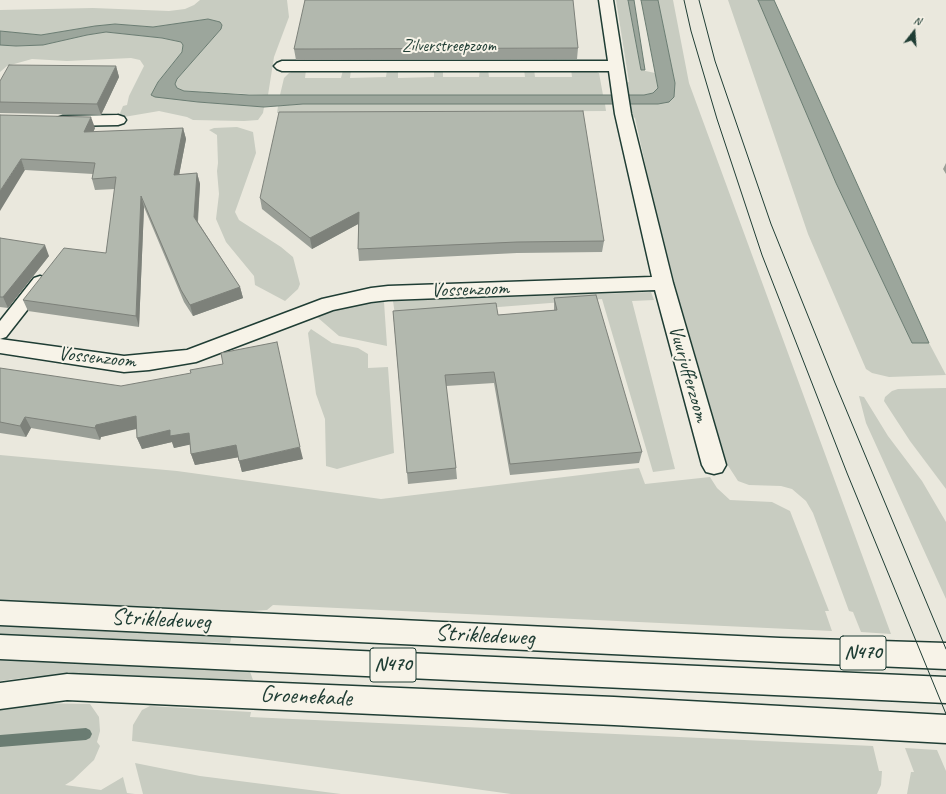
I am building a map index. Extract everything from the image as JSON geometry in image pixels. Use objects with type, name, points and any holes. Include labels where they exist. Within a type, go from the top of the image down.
[{"type":"street","points":[[606,0],[622,108],[663,283]]},
{"type":"street","name":"Zilverstreepzoom","points":[[282,66],[616,66]]},
{"type":"street","points":[[47,120],[99,122],[118,120]]},
{"type":"street","name":"Vossenzoom","points":[[0,346],[124,364],[150,362],[188,357],[329,304],[371,295],[663,283]]},
{"type":"street","name":"Vuurjufferzoom","points":[[663,283],[714,465]]},
{"type":"street","name":"Strikledeweg","points":[[0,613],[780,650],[946,656]]},
{"type":"street","name":"Strikledeweg","points":[[0,647],[946,690]]},
{"type":"street","name":"Groenekade","points":[[0,696],[67,687],[614,711],[946,729]]},
{"type":"lane","points":[[0,333],[52,267]]},
{"type":"shaded area","points":[[200,0],[287,0],[289,17],[274,57],[268,95],[184,91],[177,88],[175,84],[177,79],[221,29],[222,25],[220,22],[208,19],[153,27],[115,24],[41,35],[0,31],[0,10],[93,8],[169,11],[185,9],[194,5]]},
{"type":"shaded area","points":[[616,0],[628,0],[641,70],[655,73],[658,88],[653,93],[644,95],[628,95],[626,83],[629,82]]},
{"type":"shaded area","points":[[628,0],[634,0],[645,70],[641,70]]},
{"type":"shaded area","points":[[641,0],[658,0],[675,83],[674,97],[669,102],[658,104],[303,104],[264,107],[198,102],[155,97],[151,95],[158,82],[182,52],[183,45],[181,42],[162,38],[106,32],[43,45],[0,45],[0,31],[41,35],[115,24],[153,27],[208,19],[220,22],[222,25],[221,29],[177,79],[175,84],[177,88],[184,91],[249,95],[644,95],[653,93],[658,88]]},
{"type":"shaded area","points":[[658,0],[673,0],[689,83],[891,634],[861,632],[853,612],[849,611],[813,513],[806,501],[792,489],[781,486],[749,485],[738,481],[727,464],[675,285],[654,204],[635,118],[630,115],[628,104],[658,104],[674,97],[675,83]]},
{"type":"shaded area","points":[[728,0],[758,0],[836,183],[912,343],[929,343],[946,375],[889,377],[872,373],[866,369],[808,234]]},
{"type":"shaded area","points":[[758,0],[774,0],[929,343],[912,343],[836,183]]},
{"type":"shaded area","points":[[106,32],[162,38],[181,42],[183,45],[182,52],[158,82],[151,95],[198,102],[264,107],[263,113],[258,120],[244,121],[193,120],[187,117],[159,111],[118,118],[123,106],[127,105],[129,96],[144,66],[140,60],[131,58],[67,61],[32,59],[7,66],[0,72],[0,45],[43,45]]},
{"type":"shaded area","points":[[398,69],[398,78],[434,77],[434,69],[443,69],[443,77],[479,77],[480,69],[488,69],[489,77],[525,77],[524,69],[534,69],[535,77],[572,77],[571,69],[592,70],[599,73],[603,95],[280,95],[284,78],[289,73],[296,70],[306,70],[305,78],[341,78],[343,70],[351,70],[350,78],[386,77],[387,70]]},
{"type":"shaded area","points":[[303,104],[605,104],[606,111],[277,113],[278,106]]},
{"type":"shaded area","points":[[237,127],[253,132],[256,153],[235,212],[239,220],[281,247],[293,257],[300,284],[298,289],[285,301],[255,285],[254,276],[226,242],[216,219],[219,194],[217,171],[217,135],[209,130],[214,128]]},
{"type":"shaded area","points":[[651,292],[654,300],[632,301],[675,469],[653,472],[602,299],[395,315],[393,301]]},
{"type":"shaded area","points":[[384,302],[387,346],[339,336],[317,317],[348,306]]},
{"type":"shaded area","points":[[311,329],[332,343],[358,348],[368,354],[368,368],[388,367],[394,453],[337,469],[326,466],[325,419],[316,394],[308,333]]},
{"type":"shaded area","points":[[946,388],[946,489],[910,441],[884,401],[885,397],[892,391],[898,389]]},
{"type":"shaded area","points":[[859,396],[864,397],[888,436],[922,481],[946,522],[946,599],[866,423]]},
{"type":"shaded area","points":[[0,455],[177,471],[381,499],[639,468],[645,484],[710,477],[717,488],[730,500],[772,502],[790,511],[829,611],[825,611],[832,631],[273,605],[267,610],[237,612],[0,601]]},
{"type":"shaded area","points":[[0,623],[232,635],[230,643],[0,636]]},
{"type":"shaded area","points":[[0,657],[248,666],[253,680],[106,676],[31,677],[0,681]]},
{"type":"shaded area","points":[[33,703],[90,704],[99,717],[100,731],[97,742],[100,746],[94,760],[73,780],[65,785],[101,790],[123,777],[127,793],[135,794],[0,794],[0,708]]},
{"type":"shaded area","points":[[150,706],[251,712],[250,717],[873,746],[879,771],[882,771],[881,785],[877,794],[511,794],[132,741],[133,725],[142,710]]},
{"type":"shaded area","points":[[905,748],[937,750],[946,771],[946,794],[907,794],[911,772],[914,772]]},
{"type":"shaded area","points":[[135,763],[200,776],[341,794],[143,794]]},
{"type":"building","points":[[305,0],[573,0],[578,48],[294,49]]},
{"type":"building","points":[[9,65],[116,66],[97,104],[0,102],[0,81]]},
{"type":"building","points":[[583,111],[604,241],[517,242],[358,249],[359,212],[310,238],[260,198],[279,112]]},
{"type":"building","points":[[0,115],[91,117],[84,132],[183,128],[174,175],[197,173],[194,217],[240,287],[190,305],[181,290],[141,196],[136,316],[23,300],[64,248],[106,253],[116,177],[92,179],[95,163],[21,159],[0,191]]},
{"type":"building","points":[[0,238],[45,245],[3,297],[0,297]]},
{"type":"building","points":[[596,295],[642,452],[510,464],[494,372],[445,375],[456,468],[407,473],[393,311],[496,303],[498,315],[557,310],[554,298]]},
{"type":"building","points":[[277,342],[300,447],[239,461],[236,445],[191,454],[189,433],[170,436],[170,430],[137,438],[136,416],[96,425],[95,428],[25,417],[20,426],[0,422],[0,368],[121,386],[191,373],[190,370],[223,364],[221,353]]},
{"type":"waterway","points":[[0,741],[86,734]]},
{"type":"tram line","points":[[684,0],[691,31],[717,119],[762,255],[847,473],[946,714]]},
{"type":"tram line","points":[[699,0],[715,61],[771,224],[835,383],[946,649]]}]
